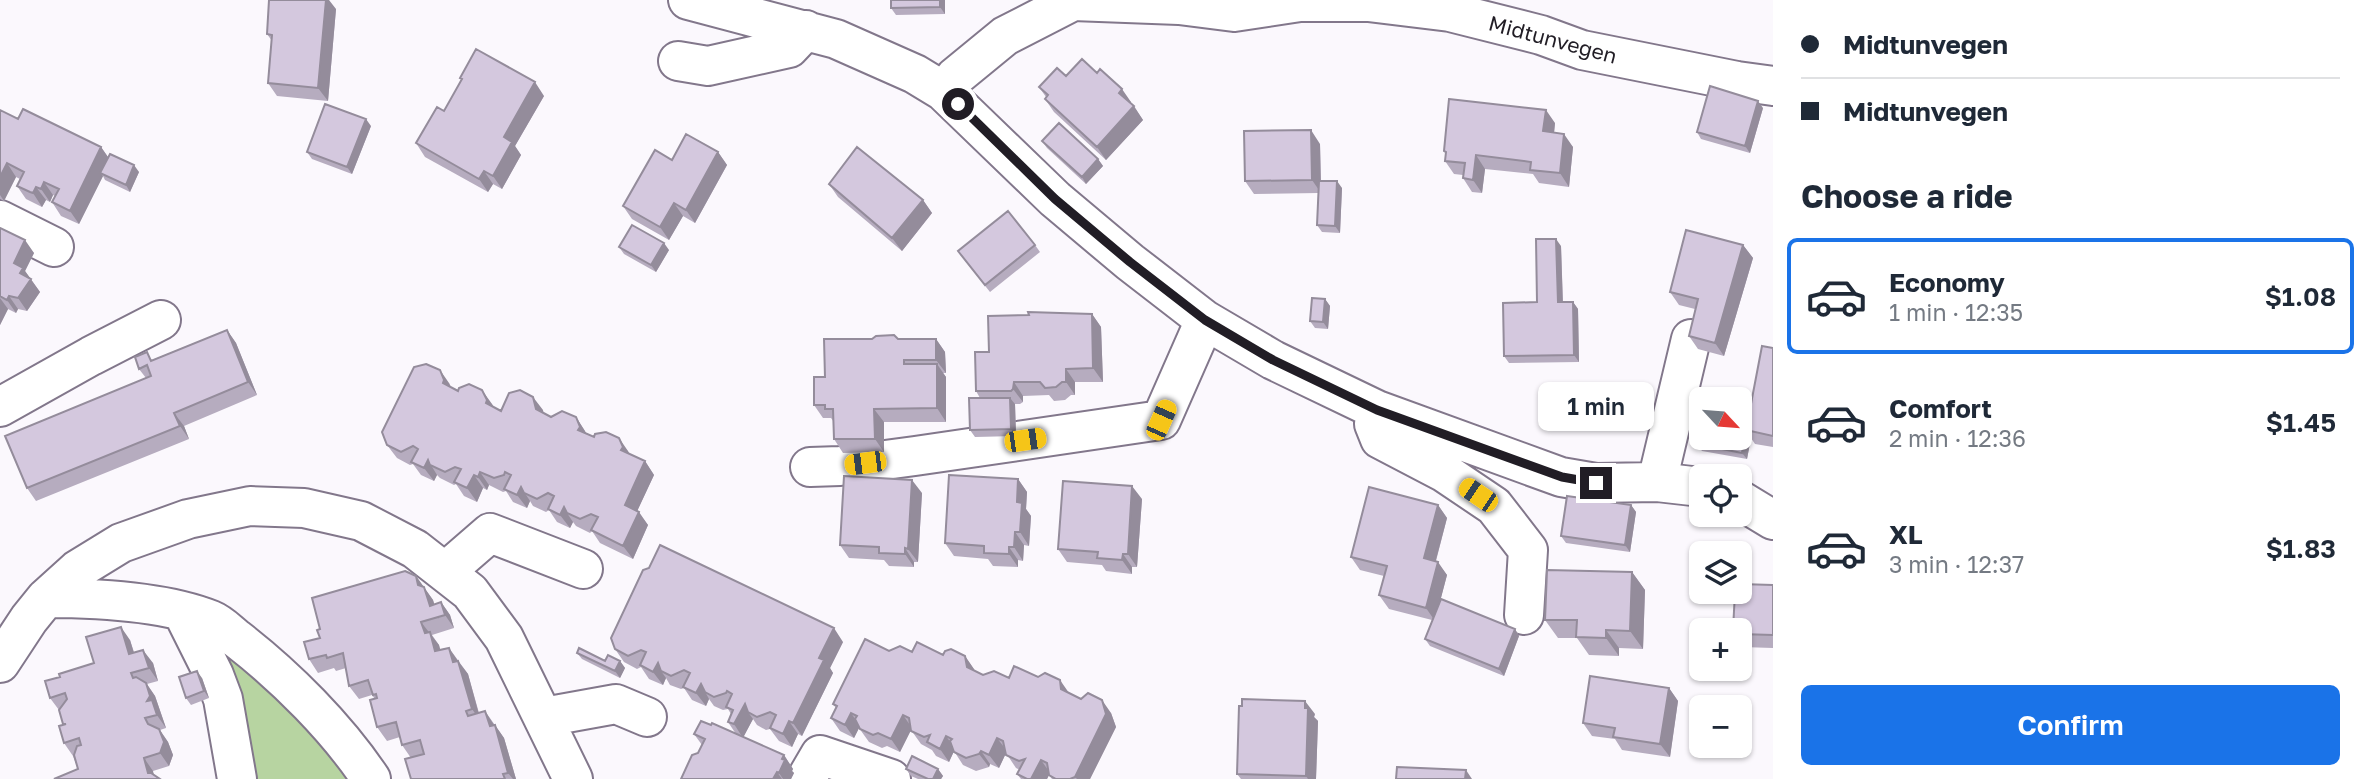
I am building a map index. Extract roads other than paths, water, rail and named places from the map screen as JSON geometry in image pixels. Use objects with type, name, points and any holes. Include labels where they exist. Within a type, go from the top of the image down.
[{"type":"street","points":[[688,0],[806,30],[883,58],[943,91],[1055,199],[1130,262],[1205,320],[1273,360],[1377,410],[1562,477],[1596,483],[1657,482],[1689,486]]},
{"type":"street","name":"Midtunvegen","points":[[943,91],[954,76],[1005,36],[1073,1],[1180,3],[1234,12],[1300,2],[1368,2],[1450,12],[1541,35],[1582,50],[1773,86]]},
{"type":"street","points":[[678,61],[708,66],[789,48],[806,30]]},
{"type":"street","points":[[0,220],[54,247]]},
{"type":"street","points":[[0,407],[161,320]]},
{"type":"street","points":[[810,467],[915,457],[1161,420],[1205,320]]},
{"type":"street","points":[[1657,482],[1691,339]]},
{"type":"street","points":[[1377,410],[1374,424],[1380,439],[1445,473],[1494,506],[1528,550],[1524,615]]},
{"type":"street","points":[[1752,495],[1773,499]]},
{"type":"street","points":[[0,663],[29,618],[46,598],[77,570],[121,543],[188,519],[250,506],[304,508],[361,521],[415,549],[470,592],[505,638],[573,779]]},
{"type":"street","points":[[1752,507],[1773,520]]},
{"type":"street","points":[[445,572],[490,533],[583,569]]},
{"type":"street","points":[[46,598],[93,598],[181,611],[214,621],[270,665],[330,727],[371,779]]},
{"type":"street","points":[[181,611],[214,675],[223,699],[237,779]]},
{"type":"street","points":[[544,717],[616,704],[647,717]]},
{"type":"street","points":[[806,779],[820,755],[891,779]]}]
